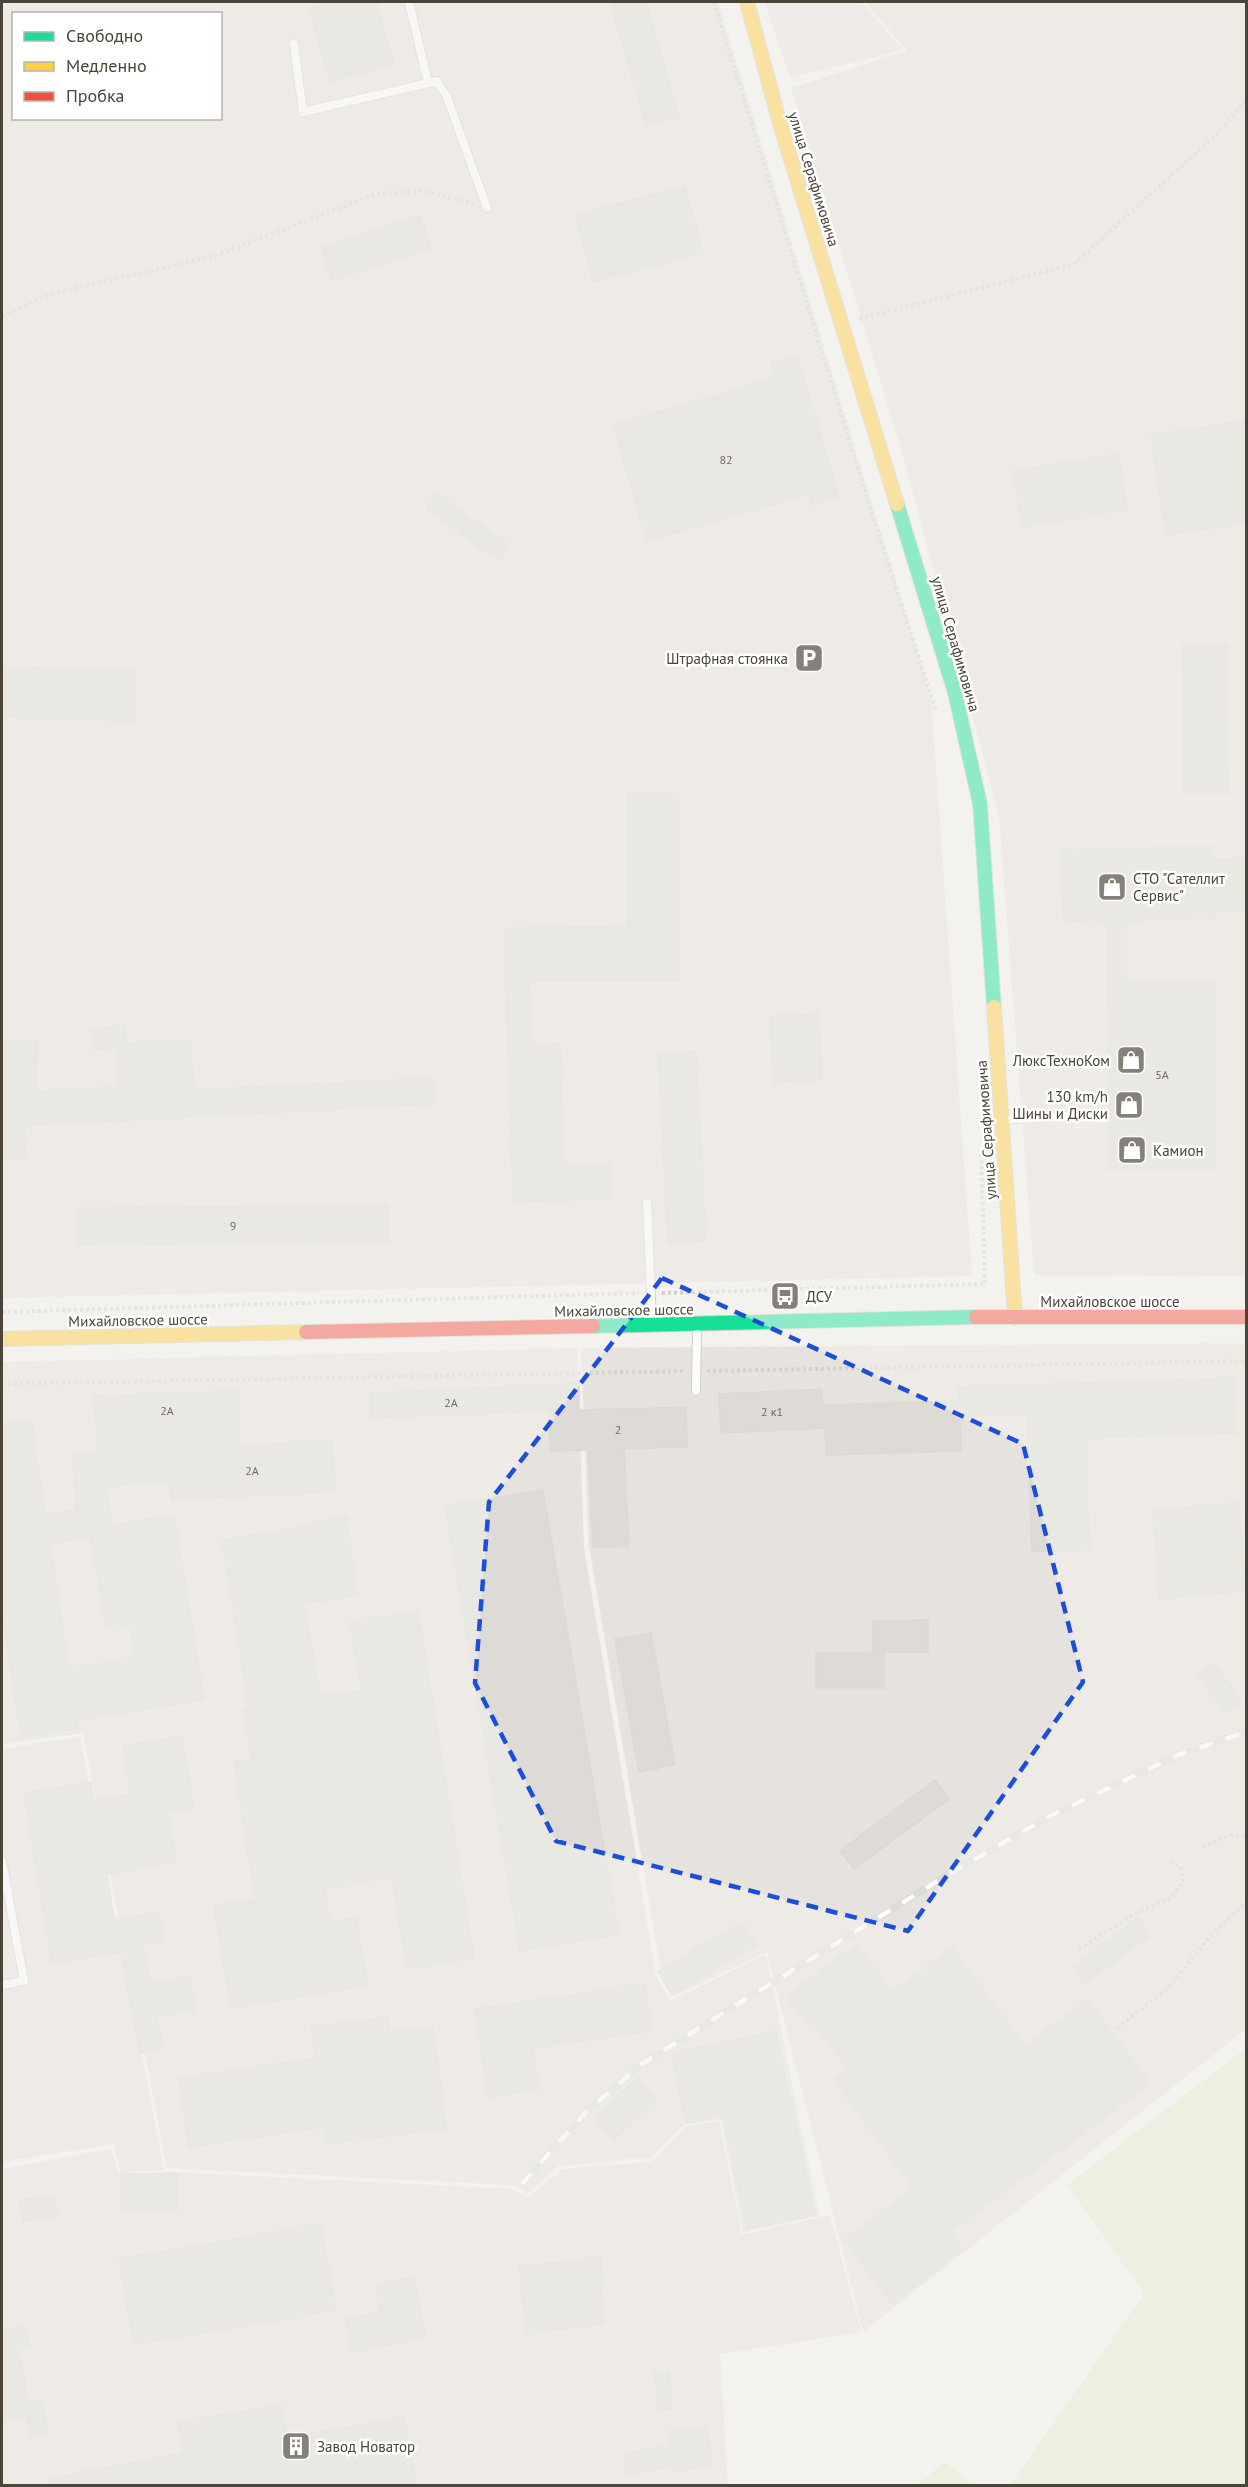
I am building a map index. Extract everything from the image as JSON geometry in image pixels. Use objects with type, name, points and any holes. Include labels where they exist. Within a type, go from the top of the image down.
[{"type":"street","name":"улица Серафимовича","points":[[747,2],[780,124],[955,693],[980,804],[1015,1318]]},
{"type":"street","name":"Михайловское шоссе","points":[[2,1339],[1015,1318],[1246,1317]]},
{"type":"lane","points":[[409,2],[428,83]]},
{"type":"lane","points":[[294,44],[303,112],[437,81],[447,97],[487,208]]},
{"type":"lane","points":[[1002,1120],[1078,1115]]},
{"type":"lane","points":[[647,1203],[652,1326]]},
{"type":"lane","points":[[696,1391],[697,1324]]},
{"type":"lane","points":[[2,1860],[24,1981],[2,1985]]},
{"type":"path","points":[[714,2],[860,475],[938,718]]},
{"type":"path","points":[[841,323],[1074,264],[1214,137],[1246,101]]},
{"type":"path","points":[[2,316],[50,294],[215,256],[375,194],[423,191],[487,208]]},
{"type":"path","points":[[2,1312],[985,1284],[981,1140]]},
{"type":"path","points":[[2,1384],[1246,1361]]},
{"type":"path","points":[[1202,1847],[1231,1835],[1246,1837]]},
{"type":"path","points":[[1079,1949],[1134,1914],[1171,1898],[1184,1880],[1180,1867],[1169,1860]]},
{"type":"path","points":[[1117,2028],[1167,1989],[1213,1933],[1246,1902]]},
{"type":"highlighted area","points":[[662,1278],[1023,1444],[1083,1682],[908,1931],[556,1841],[475,1683],[489,1502]]},
{"type":"shaded area","points":[[2,2],[718,2],[931,696],[972,1276],[2,1298]]},
{"type":"shaded area","points":[[765,2],[862,2],[903,50],[790,78]]},
{"type":"shaded area","points":[[865,2],[1246,2],[1246,1276],[1034,1275],[999,816],[901,449],[791,88],[907,51]]},
{"type":"shaded area","points":[[1178,598],[1181,796],[1246,795],[1246,856],[1215,857],[1214,845],[1019,849],[1018,831],[970,630]]},
{"type":"shaded area","points":[[1105,952],[1107,1170],[1225,1171],[1230,1245],[1101,1250],[1097,1186],[1052,1167],[1044,954]]},
{"type":"shaded area","points":[[1246,1343],[1246,2029],[863,2332],[767,1952],[671,1997],[660,1967],[589,1545],[581,1348]]},
{"type":"shaded area","points":[[577,1348],[584,1548],[656,1975],[670,2001],[766,1954],[819,2216],[743,2232],[721,2119],[683,2125],[652,2157],[559,2166],[528,2193],[513,2185],[167,2168],[83,1733],[2,1744],[2,1362]]},
{"type":"shaded area","points":[[80,1737],[164,2170],[121,2173],[114,2144],[2,2162],[2,1749]]},
{"type":"shaded area","points":[[719,2121],[742,2235],[830,2215],[861,2332],[720,2354],[728,2485],[2,2486],[2,2169],[111,2149],[119,2175],[166,2172],[511,2189],[528,2198],[562,2169],[653,2162],[685,2127]]},
{"type":"green space","points":[[1246,2048],[1246,2485],[1010,2485],[1144,2294],[1067,2185]]},
{"type":"green space","points":[[945,2462],[974,2485],[917,2485]]},
{"type":"building","points":[[334,2],[376,2],[394,64],[330,82],[309,9]]},
{"type":"building","points":[[610,2],[646,2],[679,117],[646,126]]},
{"type":"building","points":[[685,186],[703,253],[593,282],[575,215]]},
{"type":"building","points":[[420,215],[431,248],[332,280],[321,248]]},
{"type":"building","points":[[797,355],[839,497],[812,505],[809,494],[647,541],[613,425],[774,378],[770,363]]},
{"type":"building","points":[[1246,420],[1246,523],[1166,535],[1151,435]]},
{"type":"building","points":[[1118,454],[1127,509],[1022,527],[1013,471]]},
{"type":"building","points":[[437,493],[510,546],[499,561],[426,509]]},
{"type":"building","points":[[1183,645],[1227,645],[1228,793],[1184,793]]},
{"type":"building","points":[[2,667],[136,670],[134,721],[2,717]]},
{"type":"building","points":[[627,792],[678,793],[680,981],[529,981],[531,1044],[560,1043],[564,1165],[611,1164],[612,1199],[513,1202],[504,928],[627,926]]},
{"type":"building","points":[[1212,847],[1212,859],[1246,858],[1246,911],[1214,912],[1214,918],[1140,919],[1140,924],[1126,925],[1126,980],[1214,980],[1215,1169],[1109,1169],[1108,925],[1098,925],[1098,920],[1064,921],[1062,850]]},
{"type":"building","points":[[819,1014],[822,1080],[773,1082],[770,1016]]},
{"type":"building","points":[[125,1026],[126,1043],[191,1040],[193,1090],[433,1078],[434,1104],[24,1126],[26,1157],[2,1159],[2,1040],[38,1041],[36,1091],[118,1087],[116,1048],[93,1050],[92,1028]]},
{"type":"building","points":[[696,1051],[706,1241],[668,1243],[658,1053]]},
{"type":"building","points":[[388,1205],[389,1242],[78,1245],[77,1208]]},
{"type":"building","points":[[1234,1378],[1236,1433],[1086,1438],[1089,1550],[1032,1552],[1027,1414],[960,1417],[961,1451],[826,1455],[825,1428],[721,1433],[719,1394],[822,1389],[823,1405],[958,1401],[958,1387]]},
{"type":"building","points":[[579,1383],[579,1410],[686,1407],[687,1447],[624,1449],[629,1546],[593,1548],[588,1450],[550,1451],[549,1411],[371,1418],[370,1393]]},
{"type":"building","points":[[238,1391],[240,1445],[332,1440],[335,1492],[171,1500],[170,1483],[106,1486],[113,1525],[174,1515],[204,1700],[77,1720],[78,1729],[21,1737],[2,1611],[2,1424],[31,1419],[45,1515],[76,1510],[73,1453],[97,1451],[95,1396]],"holes":[[[91,1537],[106,1630],[130,1626],[135,1658],[69,1669],[50,1544]]]},
{"type":"building","points":[[543,1490],[619,1935],[520,1951],[445,1506]]},
{"type":"building","points":[[1239,1503],[1246,1591],[1160,1599],[1153,1510]]},
{"type":"building","points":[[347,1517],[357,1596],[304,1603],[320,1696],[361,1690],[350,1622],[418,1611],[474,1958],[407,1969],[392,1877],[325,1888],[330,1922],[356,1918],[368,1986],[231,2008],[214,1906],[255,1899],[234,1762],[252,1759],[243,1709],[249,1707],[222,1540],[316,1525],[315,1522]]},
{"type":"building","points":[[928,1620],[928,1652],[873,1652],[873,1621]]},
{"type":"building","points":[[651,1633],[675,1765],[639,1772],[615,1639]]},
{"type":"building","points":[[884,1652],[884,1688],[816,1688],[816,1653]]},
{"type":"building","points":[[1214,1664],[1242,1701],[1226,1713],[1198,1676]]},
{"type":"building","points":[[182,1736],[194,1808],[168,1812],[176,1862],[107,1874],[114,1919],[159,1912],[163,1941],[143,1944],[151,1982],[190,1977],[195,2010],[157,2016],[163,2048],[140,2053],[121,1952],[52,1964],[24,1793],[91,1782],[94,1800],[130,1794],[123,1746]]},
{"type":"building","points":[[935,1780],[949,1799],[854,1869],[840,1851]]},
{"type":"building","points":[[1138,1918],[1150,1935],[1085,1984],[1072,1967]]},
{"type":"building","points":[[743,1922],[756,1946],[671,1994],[658,1971]]},
{"type":"building","points":[[857,1944],[892,1992],[952,1948],[1025,2046],[1088,1999],[1150,2084],[950,2232],[963,2249],[892,2304],[844,2240],[914,2188],[833,2079],[848,2069],[813,2022],[808,2025],[786,1996]]},
{"type":"building","points":[[645,1984],[652,2031],[533,2048],[539,2090],[488,2097],[475,2009]]},
{"type":"building","points":[[388,2017],[390,2032],[433,2027],[446,2129],[326,2144],[324,2127],[189,2147],[179,2078],[315,2058],[311,2027]]},
{"type":"building","points":[[776,2031],[815,2215],[747,2229],[723,2116],[686,2123],[672,2053]]},
{"type":"building","points":[[637,2078],[657,2099],[614,2139],[594,2117]]},
{"type":"building","points":[[178,2173],[178,2210],[120,2210],[120,2174]]},
{"type":"building","points":[[54,2195],[58,2216],[23,2222],[19,2200]]},
{"type":"building","points":[[321,2224],[336,2310],[134,2345],[119,2259]]},
{"type":"building","points":[[600,2257],[604,2288],[600,2289],[604,2324],[526,2333],[519,2267]]},
{"type":"building","points":[[414,2277],[426,2337],[352,2352],[346,2319],[380,2312],[375,2285]]},
{"type":"building","points":[[25,2326],[29,2346],[18,2348],[29,2403],[42,2400],[48,2433],[30,2436],[27,2417],[2,2422],[2,2330]]},
{"type":"building","points":[[669,2371],[672,2409],[658,2410],[655,2372]]},
{"type":"building","name":"Завод Новатор","points":[[281,2404],[287,2438],[404,2417],[417,2486],[51,2486],[50,2478],[183,2453],[178,2423]]},
{"type":"building","points":[[707,2427],[712,2467],[674,2471],[673,2467],[626,2474],[623,2453],[670,2446],[669,2431]]},
{"type":"railway","points":[[522,2184],[586,2112],[642,2064],[725,2012],[949,1874],[1052,1815],[1178,1755],[1246,1732]]},
{"type":"traffic: fast","points":[[897,504],[955,693],[980,804],[994,1007]]},
{"type":"traffic: fast","points":[[593,1326],[976,1317]]},
{"type":"traffic: slow","points":[[747,2],[780,124],[897,504]]},
{"type":"traffic: slow","points":[[994,1007],[1015,1318]]},
{"type":"traffic: slow","points":[[2,1339],[306,1332]]},
{"type":"traffic: jam","points":[[976,1317],[1246,1317]]},
{"type":"traffic: jam","points":[[306,1332],[593,1326]]},
{"type":"place","name":"Штрафная стоянка","points":[[809,658]]},
{"type":"place","name":"СТО \"Сателлит Сервис\"","points":[[1112,887]]},
{"type":"place","name":"ЛюксТехноКом","points":[[1131,1060]]},
{"type":"place","name":"130 km/h Шины и Диски","points":[[1129,1105]]},
{"type":"place","name":"Камион","points":[[1132,1150]]},
{"type":"place","name":"ДСУ","points":[[785,1296]]},
{"type":"place","name":"Завод Новатор","points":[[296,2446]]}]
